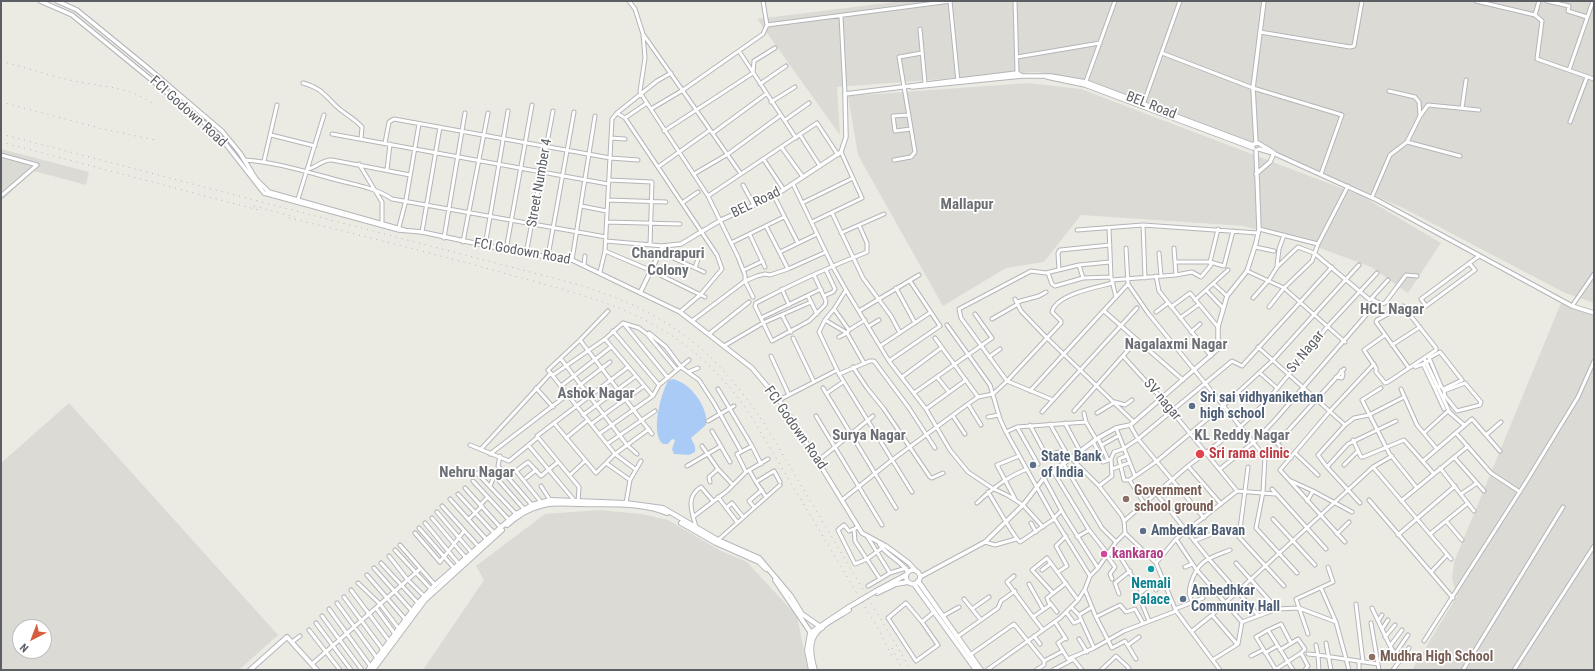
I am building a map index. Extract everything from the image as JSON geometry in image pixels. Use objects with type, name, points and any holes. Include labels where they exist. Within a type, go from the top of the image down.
[{"type":"main road","points":[[371,669],[383,650],[418,603],[435,585],[516,514],[532,505],[550,500],[626,506],[662,511],[716,543],[759,562],[788,598],[811,634],[810,650],[815,670]]},
{"type":"main road","points":[[371,669],[425,600],[510,522],[524,512],[539,506],[555,504],[577,502],[626,503],[663,508],[696,529],[754,555],[764,562],[791,596],[802,614],[821,627]]},
{"type":"main road","points":[[811,670],[807,650],[811,634],[907,572],[916,571],[935,610],[943,616],[982,670]]},
{"type":"main road","points":[[907,572],[908,582]]},
{"type":"main road","points":[[914,584],[919,579]]},
{"type":"main road","points":[[876,592],[896,584],[908,582],[914,584],[935,610],[974,669]]},
{"type":"main road","points":[[250,670],[287,637],[317,670]]},
{"type":"street","name":"FCI Godown Road","points":[[40,1],[72,14],[221,138],[264,193],[382,222],[405,230]]},
{"type":"street","name":"FCI Godown Road","points":[[57,1],[77,10],[222,130],[256,179],[266,190],[273,194],[392,228],[422,232],[444,238],[526,254],[572,260],[600,272],[680,312],[752,368],[780,400],[819,460],[856,528],[902,557],[916,571]]},
{"type":"street","points":[[629,1],[635,8],[644,34],[741,174]]},
{"type":"street","points":[[651,109],[683,90],[763,34],[767,25],[763,1]]},
{"type":"street","points":[[767,25],[950,1],[958,81]]},
{"type":"street","points":[[1015,1],[1018,73],[1022,76]]},
{"type":"street","points":[[1085,83],[1115,1]]},
{"type":"street","points":[[1143,104],[1180,1]]},
{"type":"street","points":[[919,579],[985,542],[1023,505],[1044,478],[1096,439],[1116,428],[1130,425],[1184,380],[1219,348],[1218,327],[1227,296],[1248,271],[1258,231],[1253,88],[1264,1]]},
{"type":"street","points":[[1260,32],[1350,47],[1354,46],[1362,1]]},
{"type":"street","points":[[1476,1],[1535,15],[1542,21],[1537,59],[1594,79]]},
{"type":"street","points":[[1496,6],[1498,1]]},
{"type":"street","points":[[1535,15],[1538,1]]},
{"type":"street","points":[[1548,1],[1569,6],[1568,11],[1587,17]]},
{"type":"street","points":[[1569,70],[1593,1]]},
{"type":"street","points":[[840,154],[846,137],[841,16]]},
{"type":"street","points":[[920,29],[925,83]]},
{"type":"street","points":[[644,34],[645,58],[640,91],[641,94],[708,196],[744,270],[745,281],[753,297]]},
{"type":"street","points":[[1017,57],[1100,43]]},
{"type":"street","points":[[748,65],[774,48]]},
{"type":"street","points":[[739,51],[796,138]]},
{"type":"street","points":[[894,160],[911,157],[915,152],[899,57],[922,53]]},
{"type":"street","points":[[1162,53],[1253,88],[1342,115],[1321,174]]},
{"type":"street","points":[[753,73],[754,61]]},
{"type":"street","points":[[760,84],[786,66]]},
{"type":"street","points":[[144,73],[148,68]]},
{"type":"street","points":[[600,272],[606,241],[612,119],[617,113],[657,81],[671,73]]},
{"type":"street","points":[[664,131],[753,73]]},
{"type":"street","name":"BEL Road","points":[[845,95],[1018,73]]},
{"type":"street","name":"BEL Road","points":[[904,87],[925,83],[1022,76],[1046,77],[1085,83],[1256,147],[1269,149],[1274,153],[1372,197],[1572,306],[1594,313]]},
{"type":"street","points":[[1570,122],[1587,77]]},
{"type":"street","points":[[1462,108],[1466,80]]},
{"type":"street","points":[[303,83],[316,86],[327,95],[335,105],[353,117],[362,127],[361,139]]},
{"type":"street","points":[[772,102],[795,87]]},
{"type":"street","points":[[1389,91],[1416,97],[1419,102],[1420,116]]},
{"type":"street","points":[[658,167],[712,132],[766,94]]},
{"type":"street","points":[[626,118],[647,103]]},
{"type":"street","points":[[785,120],[809,103]]},
{"type":"street","points":[[1372,197],[1390,154],[1407,142],[1420,116],[1431,104],[1479,110]]},
{"type":"street","points":[[264,161],[271,135],[276,105]]},
{"type":"street","points":[[506,250],[532,105]]},
{"type":"street","points":[[485,246],[508,111]]},
{"type":"street","name":"Street Number 4","points":[[526,254],[553,111]]},
{"type":"street","points":[[548,256],[574,112]]},
{"type":"street","points":[[444,238],[465,113]]},
{"type":"street","points":[[463,242],[488,113]]},
{"type":"street","points":[[617,113],[626,118],[717,255],[722,269],[701,294],[680,312]]},
{"type":"street","points":[[298,200],[324,115]]},
{"type":"street","points":[[694,174],[728,154],[781,115]]},
{"type":"street","points":[[909,115],[893,116],[895,131],[911,130]]},
{"type":"street","points":[[572,260],[595,116]]},
{"type":"street","points":[[385,143],[388,127],[394,119],[610,158],[638,160]]},
{"type":"street","points":[[708,196],[782,148],[817,123],[840,154],[862,198],[812,222]]},
{"type":"street","points":[[399,227],[406,200],[418,124]]},
{"type":"street","points":[[422,232],[440,127]]},
{"type":"street","points":[[332,134],[585,180],[609,182],[651,181],[652,202],[650,245]]},
{"type":"street","points":[[271,135],[315,146]]},
{"type":"street","points":[[800,135],[820,166]]},
{"type":"street","points":[[611,138],[625,139]]},
{"type":"street","points":[[1407,142],[1460,156]]},
{"type":"street","points":[[387,170],[390,144]]},
{"type":"street","points":[[782,148],[803,177]]},
{"type":"street","points":[[1256,174],[1270,162],[1274,153]]},
{"type":"street","name":"BEL Road","points":[[663,246],[681,244],[720,220],[774,196],[840,154]]},
{"type":"street","points":[[1,155],[37,165],[1,196]]},
{"type":"street","points":[[244,160],[264,161],[307,170],[381,191],[392,199],[406,200],[606,237]]},
{"type":"street","points":[[307,170],[328,160],[359,164],[410,175]]},
{"type":"street","points":[[764,160],[784,190]]},
{"type":"street","points":[[359,164],[382,202],[382,222]]},
{"type":"street","points":[[802,203],[853,178]]},
{"type":"street","points":[[793,184],[833,267],[846,290],[889,360],[926,410],[960,464],[968,472],[992,488],[1023,505],[1043,527]]},
{"type":"street","points":[[743,185],[754,205]]},
{"type":"street","points":[[1269,308],[1284,288],[1312,261],[1318,244],[1348,186]]},
{"type":"street","points":[[682,203],[698,192]]},
{"type":"street","points":[[774,196],[798,244]]},
{"type":"street","points":[[608,200],[666,202]]},
{"type":"street","points":[[581,206],[607,211]]},
{"type":"street","points":[[832,213],[852,258],[877,300],[891,316],[900,333]]},
{"type":"street","points":[[841,233],[884,214]]},
{"type":"street","points":[[731,244],[784,217]]},
{"type":"street","points":[[606,222],[680,224]]},
{"type":"street","points":[[814,275],[824,296],[826,304],[809,321],[772,341],[755,306],[756,303],[782,289],[868,250],[865,238],[859,225]]},
{"type":"street","points":[[1077,230],[1143,225],[1218,229],[1233,232],[1258,231],[1284,235],[1318,244]]},
{"type":"street","points":[[1143,225],[1145,278]]},
{"type":"street","points":[[766,226],[788,269]]},
{"type":"street","points":[[1109,228],[1110,262],[1116,297]]},
{"type":"street","points":[[1048,273],[1052,284],[1055,286],[1083,278],[1112,280],[1176,275],[1192,272],[1201,277],[1211,265],[1210,262],[1218,229]]},
{"type":"street","points":[[1175,262],[1193,260],[1210,262],[1224,266],[1233,232]]},
{"type":"street","points":[[780,252],[817,234]]},
{"type":"street","points":[[750,235],[765,267]]},
{"type":"street","points":[[1277,267],[1279,249],[1284,235]]},
{"type":"street","points":[[1253,298],[1269,280],[1277,267],[1298,247],[1300,239]]},
{"type":"street","points":[[606,241],[663,246],[640,293]]},
{"type":"street","points":[[1059,270],[1058,252],[1060,250],[1110,245]]},
{"type":"street","points":[[1255,247],[1274,251]]},
{"type":"street","points":[[1298,247],[1314,253],[1361,292],[1381,304],[1385,303],[1406,275],[1417,276]]},
{"type":"street","points":[[1126,248],[1128,284],[1148,313],[1194,371],[1206,383],[1240,427],[1254,442],[1266,461],[1256,528],[1297,573]]},
{"type":"street","points":[[1174,248],[1176,275]]},
{"type":"street","points":[[605,251],[652,270],[705,297]]},
{"type":"street","points":[[660,252],[704,272]]},
{"type":"street","points":[[692,321],[745,281],[757,276],[766,274],[770,275],[788,269],[826,252]]},
{"type":"street","points":[[695,268],[700,253]]},
{"type":"street","points":[[1159,253],[1161,276]]},
{"type":"street","points":[[584,265],[585,256]]},
{"type":"street","points":[[1469,264],[1475,270],[1426,306],[1424,305],[1421,299],[1479,256]]},
{"type":"street","points":[[744,270],[763,261]]},
{"type":"street","points":[[1053,400],[1007,381],[961,318],[959,309],[1032,271],[1048,273],[1079,265],[1110,262]]},
{"type":"street","points":[[1079,265],[1083,278]]},
{"type":"street","points":[[1126,456],[1119,459],[1120,466],[1124,480],[1130,480],[1156,461],[1224,405],[1273,360],[1315,316],[1359,265]]},
{"type":"street","points":[[1096,439],[1102,461],[1110,459],[1114,452],[1123,449],[1138,439],[1232,361],[1242,366],[1332,267]]},
{"type":"street","points":[[824,296],[833,292],[835,289],[826,270]]},
{"type":"street","points":[[1195,300],[1228,270]]},
{"type":"street","points":[[1248,271],[1284,288],[1345,342]]},
{"type":"street","name":"Sv Nagar","points":[[1124,521],[1188,466],[1240,427],[1265,403],[1327,327],[1377,274]]},
{"type":"street","points":[[1572,306],[1594,274]]},
{"type":"street","points":[[859,311],[919,275]]},
{"type":"street","points":[[1156,276],[1159,291],[1211,356]]},
{"type":"street","points":[[842,500],[892,460],[968,404],[978,397],[993,394],[1007,381],[1060,323],[1061,321],[1052,312],[1058,303],[1072,295],[1112,280]]},
{"type":"street","points":[[1372,299],[1388,280]]},
{"type":"street","points":[[889,360],[940,326],[910,281]]},
{"type":"street","points":[[1030,391],[1128,284]]},
{"type":"street","points":[[1215,285],[1227,296]]},
{"type":"street","points":[[896,288],[915,323]]},
{"type":"street","points":[[782,289],[789,305]]},
{"type":"street","points":[[761,318],[821,289]]},
{"type":"street","points":[[846,290],[825,320],[819,332],[843,382],[912,492]]},
{"type":"street","points":[[1206,290],[1223,308]]},
{"type":"street","points":[[992,319],[1017,302],[1039,296],[1046,292]]},
{"type":"street","points":[[1171,307],[1189,293],[1218,327]]},
{"type":"street","points":[[808,296],[817,314]]},
{"type":"street","points":[[709,334],[749,302]]},
{"type":"street","points":[[724,346],[763,323],[811,302]]},
{"type":"street","points":[[1017,302],[1024,314],[1046,337],[1134,422]]},
{"type":"street","points":[[1156,312],[1168,303]]},
{"type":"street","points":[[1180,318],[1198,305]]},
{"type":"street","points":[[1385,334],[1364,350],[1374,364],[1376,372],[1386,383],[1409,368],[1424,358],[1436,348],[1403,306],[1376,321],[1409,368]]},
{"type":"street","points":[[1042,412],[1137,308]]},
{"type":"street","points":[[834,309],[848,332],[864,364]]},
{"type":"street","points":[[608,310],[580,340],[548,370],[615,454],[635,469]]},
{"type":"street","points":[[1104,311],[1184,380]]},
{"type":"street","points":[[880,346],[931,312]]},
{"type":"street","points":[[782,314],[791,332]]},
{"type":"street","points":[[914,393],[969,356],[992,338],[975,314]]},
{"type":"street","points":[[1220,469],[1254,442],[1345,342],[1367,314]]},
{"type":"street","points":[[825,320],[848,332]]},
{"type":"street","points":[[839,337],[865,320]]},
{"type":"street","points":[[869,326],[879,320]]},
{"type":"street","points":[[481,449],[536,388],[552,374],[605,339],[623,323]]},
{"type":"street","points":[[623,323],[639,328],[647,334],[677,370]]},
{"type":"street","points":[[623,323],[668,378]]},
{"type":"street","points":[[1191,332],[1200,324]]},
{"type":"street","points":[[947,325],[990,385],[1006,432],[1054,518],[1090,576]]},
{"type":"street","points":[[1392,345],[1420,326]]},
{"type":"street","points":[[614,331],[659,385]]},
{"type":"street","points":[[649,333],[666,347],[681,367],[699,380],[740,451]]},
{"type":"street","points":[[793,338],[814,382]]},
{"type":"street","points":[[935,338],[978,397]]},
{"type":"street","points":[[605,339],[653,396]]},
{"type":"street","points":[[580,340],[652,434]]},
{"type":"street","points":[[1074,411],[1137,340]]},
{"type":"street","points":[[561,386],[611,346]]},
{"type":"street","points":[[1258,347],[1346,425]]},
{"type":"street","points":[[902,377],[941,348]]},
{"type":"street","points":[[989,357],[1000,349]]},
{"type":"street","points":[[1415,367],[1426,362],[1429,358],[1440,352],[1462,380],[1443,389],[1438,387]]},
{"type":"street","points":[[771,356],[790,395]]},
{"type":"street","name":"SV nagar","points":[[1123,356],[1162,399],[1237,490]]},
{"type":"street","points":[[1424,358],[1444,397],[1449,411],[1464,425]]},
{"type":"street","points":[[561,359],[627,445],[637,454]]},
{"type":"street","points":[[599,434],[653,396],[659,385],[690,360]]},
{"type":"street","points":[[780,400],[814,382],[838,372],[874,361],[909,408],[935,448]]},
{"type":"street","points":[[1424,641],[1520,492],[1578,397],[1594,361]]},
{"type":"street","points":[[490,454],[610,362]]},
{"type":"street","points":[[1345,542],[1280,470],[1330,411],[1374,364]]},
{"type":"street","points":[[470,445],[510,461],[529,446],[538,435],[628,367]]},
{"type":"street","points":[[688,372],[698,368]]},
{"type":"street","points":[[853,368],[884,409],[930,477],[932,478],[943,473]]},
{"type":"street","points":[[1276,443],[1342,370]]},
{"type":"street","points":[[1260,372],[1277,388]]},
{"type":"street","points":[[583,415],[619,390],[636,376]]},
{"type":"street","points":[[937,377],[949,392]]},
{"type":"street","points":[[926,410],[966,380]]},
{"type":"street","points":[[827,393],[843,382]]},
{"type":"street","points":[[1465,383],[1480,402],[1480,405],[1457,411],[1444,397],[1444,391],[1465,383]]},
{"type":"street","points":[[591,424],[644,386]]},
{"type":"street","points":[[1438,387],[1444,409]]},
{"type":"street","points":[[536,388],[553,407]]},
{"type":"street","points":[[823,388],[896,508]]},
{"type":"street","points":[[1381,388],[1362,400],[1386,447],[1417,488]]},
{"type":"street","points":[[718,389],[761,464]]},
{"type":"street","points":[[1401,389],[1417,425],[1437,449]]},
{"type":"street","points":[[1360,503],[1318,455],[1354,418],[1369,415],[1404,397]]},
{"type":"street","points":[[1097,413],[1115,402],[1125,405],[1132,400]]},
{"type":"street","points":[[968,404],[981,425]]},
{"type":"street","points":[[708,421],[734,406]]},
{"type":"street","points":[[607,444],[655,411]]},
{"type":"street","points":[[1424,433],[1449,411]]},
{"type":"street","points":[[1084,413],[1086,422],[1110,459],[1112,476],[1099,486]]},
{"type":"street","points":[[988,418],[999,415]]},
{"type":"street","points":[[816,416],[882,525]]},
{"type":"street","points":[[819,460],[873,416]]},
{"type":"street","points":[[953,416],[966,434]]},
{"type":"street","points":[[1423,461],[1472,419],[1500,451]]},
{"type":"street","points":[[566,438],[588,420]]},
{"type":"street","points":[[1006,432],[1017,427],[1030,425],[1086,422]]},
{"type":"street","points":[[1327,467],[1353,440],[1396,422]]},
{"type":"street","points":[[1486,435],[1501,422]]},
{"type":"street","points":[[554,423],[596,473],[615,454],[649,430]]},
{"type":"street","points":[[1065,423],[1080,451]]},
{"type":"street","points":[[1050,424],[1067,454]]},
{"type":"street","points":[[1030,425],[1046,455],[1059,452]]},
{"type":"street","points":[[1130,425],[1138,439],[1204,518]]},
{"type":"street","points":[[1017,427],[1038,464]]},
{"type":"street","points":[[1116,428],[1123,449],[1135,476]]},
{"type":"street","points":[[1265,430],[1291,458]]},
{"type":"street","points":[[712,431],[730,462]]},
{"type":"street","points":[[1456,433],[1490,473],[1520,492]]},
{"type":"street","points":[[1102,445],[1118,436]]},
{"type":"street","points":[[537,438],[579,487],[577,502]]},
{"type":"street","points":[[1353,440],[1358,451],[1363,457],[1404,440],[1434,474]]},
{"type":"street","points":[[529,446],[577,502]]},
{"type":"street","points":[[702,446],[718,469],[733,485]]},
{"type":"street","points":[[687,466],[721,446]]},
{"type":"street","points":[[728,458],[752,446]]},
{"type":"street","points":[[1402,501],[1468,446]]},
{"type":"street","points":[[1344,464],[1358,451]]},
{"type":"street","points":[[1295,453],[1318,475]]},
{"type":"street","points":[[737,454],[747,471],[766,497]]},
{"type":"street","points":[[500,456],[498,466],[532,505]]},
{"type":"street","points":[[1016,500],[997,465],[1019,456]]},
{"type":"street","points":[[1192,631],[1212,615],[1373,467],[1392,456]]},
{"type":"street","points":[[1454,457],[1484,491]]},
{"type":"street","points":[[1071,458],[1099,486],[1124,521],[1125,533],[1146,555],[1156,563],[1176,610],[1214,659],[1220,670]]},
{"type":"street","points":[[693,517],[733,485],[747,471],[768,459]]},
{"type":"street","points":[[570,475],[585,461]]},
{"type":"street","points":[[626,503],[630,480],[641,461]]},
{"type":"street","points":[[541,502],[516,472],[527,462],[541,476],[558,462]]},
{"type":"street","points":[[606,463],[630,480]]},
{"type":"street","points":[[1063,463],[1102,528],[1116,542]]},
{"type":"street","points":[[1112,469],[1129,463]]},
{"type":"street","points":[[1188,466],[1221,504]]},
{"type":"street","points":[[1248,467],[1239,538],[1284,586]]},
{"type":"street","points":[[1373,467],[1451,559]]},
{"type":"street","points":[[490,486],[494,475],[500,468]]},
{"type":"street","points":[[1440,468],[1474,510]]},
{"type":"street","points":[[486,469],[494,475],[524,509]]},
{"type":"street","points":[[710,482],[709,477],[718,469]]},
{"type":"street","points":[[977,503],[992,488],[1027,469]]},
{"type":"street","points":[[526,478],[536,470]]},
{"type":"street","points":[[718,540],[780,483],[774,471],[756,482]]},
{"type":"street","points":[[1053,471],[1089,530],[1115,567],[1110,574],[1112,578]]},
{"type":"street","points":[[477,472],[516,514]]},
{"type":"street","points":[[1044,478],[1061,511],[1098,568]]},
{"type":"street","points":[[1287,479],[1335,502],[1352,512]]},
{"type":"street","points":[[1130,480],[1144,503]]},
{"type":"street","points":[[473,481],[509,520]]},
{"type":"street","points":[[1461,494],[1477,483]]},
{"type":"street","points":[[541,486],[550,500]]},
{"type":"street","points":[[1398,535],[1455,486]]},
{"type":"street","points":[[696,529],[690,506],[692,496],[701,487],[713,501]]},
{"type":"street","points":[[465,488],[501,528]]},
{"type":"street","points":[[1272,489],[1326,549]]},
{"type":"street","points":[[754,507],[749,501],[762,490]]},
{"type":"street","points":[[1156,563],[1176,539],[1237,490],[1275,494]]},
{"type":"street","points":[[1307,501],[1313,491]]},
{"type":"street","points":[[988,492],[1007,521],[1016,539],[1021,542],[1043,527],[1061,511]]},
{"type":"street","points":[[1156,493],[1186,532],[1258,615]]},
{"type":"street","points":[[458,494],[494,533]]},
{"type":"street","points":[[469,519],[488,497]]},
{"type":"street","points":[[718,497],[737,522]]},
{"type":"street","points":[[450,499],[487,540]]},
{"type":"street","points":[[1369,500],[1453,598]]},
{"type":"street","points":[[1430,534],[1468,503]]},
{"type":"street","points":[[726,508],[732,504],[743,517]]},
{"type":"street","points":[[442,506],[478,547]]},
{"type":"street","points":[[1463,670],[1563,507]]},
{"type":"street","points":[[437,512],[472,553]]},
{"type":"street","points":[[432,518],[466,558]]},
{"type":"street","points":[[1273,519],[1315,564]]},
{"type":"street","points":[[1446,521],[1462,540]]},
{"type":"street","points":[[1337,534],[1350,522]]},
{"type":"street","points":[[425,523],[460,564]]},
{"type":"street","points":[[1031,523],[1036,532]]},
{"type":"street","points":[[880,579],[867,559],[855,541],[856,528],[849,531],[844,525],[838,530],[855,564],[867,559],[882,548]]},
{"type":"street","points":[[418,528],[454,568]]},
{"type":"street","points":[[1194,541],[1224,529],[1239,532]]},
{"type":"street","points":[[1077,537],[1089,530]]},
{"type":"street","points":[[415,533],[440,562],[453,543],[464,531]]},
{"type":"street","points":[[987,670],[1055,622],[1066,612],[1078,600],[1085,589],[1090,576],[1098,568],[1116,542],[1125,533]]},
{"type":"street","points":[[867,536],[890,573]]},
{"type":"street","points":[[1058,572],[1067,566],[1056,546],[1066,536]]},
{"type":"street","points":[[985,542],[995,545],[1016,539]]},
{"type":"street","points":[[1176,539],[1192,564],[1242,622]]},
{"type":"street","name":"FCI Godown Road","points":[[879,543],[882,548],[907,572]]},
{"type":"street","points":[[400,545],[435,585]]},
{"type":"street","points":[[1514,670],[1594,546]]},
{"type":"street","points":[[395,550],[431,589]]},
{"type":"street","points":[[1192,601],[1188,593],[1196,569],[1208,558],[1230,550]]},
{"type":"street","points":[[1107,555],[1146,555]]},
{"type":"street","points":[[1119,555],[1142,592]]},
{"type":"street","points":[[1430,572],[1447,555]]},
{"type":"street","points":[[389,556],[408,580],[424,596]]},
{"type":"street","points":[[1053,593],[1032,570],[1046,558],[1052,563],[1078,600]]},
{"type":"street","points":[[382,563],[418,603]]},
{"type":"street","points":[[1042,570],[1052,563]]},
{"type":"street","points":[[1236,563],[1277,609]]},
{"type":"street","points":[[1185,567],[1192,564]]},
{"type":"street","points":[[1308,634],[1297,598],[1334,581],[1328,567]]},
{"type":"street","points":[[374,568],[412,611]]},
{"type":"street","points":[[312,664],[420,569]]},
{"type":"street","points":[[1119,594],[1115,583],[1130,571]]},
{"type":"street","points":[[868,586],[890,573],[907,572]]},
{"type":"street","points":[[367,575],[406,620]]},
{"type":"street","points":[[1014,576],[1007,582],[1042,630]]},
{"type":"street","points":[[358,583],[380,604],[399,628]]},
{"type":"street","points":[[1029,584],[1043,609]]},
{"type":"street","points":[[1056,612],[1047,598],[1066,584]]},
{"type":"street","points":[[1149,621],[1138,594],[1153,584],[1156,590]]},
{"type":"street","points":[[1321,588],[1336,622],[1349,670]]},
{"type":"street","points":[[1085,589],[1096,617],[1112,648],[1125,641],[1136,659]]},
{"type":"street","points":[[351,590],[390,642]]},
{"type":"street","points":[[958,637],[998,608],[1001,601],[1015,591]]},
{"type":"street","points":[[344,597],[383,650]]},
{"type":"street","points":[[972,609],[990,597]]},
{"type":"street","points":[[1055,622],[1066,639],[1058,642],[1068,659],[1087,652],[1143,623],[1176,610],[1192,601],[1204,598]]},
{"type":"street","points":[[964,599],[981,620]]},
{"type":"street","points":[[337,603],[378,658]]},
{"type":"street","points":[[906,603],[922,622],[938,644],[936,648],[916,661],[887,619],[906,603]]},
{"type":"street","points":[[1033,617],[1050,603]]},
{"type":"street","points":[[1356,604],[1363,662]]},
{"type":"street","points":[[1096,617],[1120,605],[1126,612],[1135,609],[1143,623]]},
{"type":"street","points":[[943,616],[959,607]]},
{"type":"street","points":[[1071,607],[1081,620],[1094,648]]},
{"type":"street","points":[[1078,615],[1092,607]]},
{"type":"street","points":[[376,608],[395,634]]},
{"type":"street","points":[[1242,622],[1277,609],[1299,608],[1336,622]]},
{"type":"street","points":[[1372,608],[1385,637],[1400,661]]},
{"type":"street","points":[[329,609],[371,669]]},
{"type":"street","points":[[922,622],[935,610]]},
{"type":"street","points":[[1066,612],[1074,623],[1081,620]]},
{"type":"street","points":[[1212,615],[1238,644]]},
{"type":"street","points":[[1378,621],[1382,615]]},
{"type":"street","points":[[322,616],[362,670]]},
{"type":"street","points":[[1382,629],[1388,620]]},
{"type":"street","points":[[1214,659],[1238,644],[1242,622]]},
{"type":"street","points":[[316,623],[351,670]]},
{"type":"street","points":[[1371,623],[1379,670]]},
{"type":"street","points":[[970,655],[1014,624],[1044,662]]},
{"type":"street","points":[[1280,650],[1292,643],[1297,639],[1300,640],[1306,650],[1275,670],[1256,637],[1281,624],[1292,643]]},
{"type":"street","points":[[1385,637],[1395,625]]},
{"type":"street","points":[[309,630],[340,670]]},
{"type":"street","points":[[1268,630],[1293,670]]},
{"type":"street","points":[[1390,646],[1402,630]]},
{"type":"street","points":[[1395,654],[1408,635]]},
{"type":"street","points":[[292,642],[300,636]]},
{"type":"street","points":[[1034,636],[1040,644]]},
{"type":"street","points":[[1128,645],[1139,637]]},
{"type":"street","points":[[1079,639],[1087,652]]},
{"type":"street","points":[[1326,643],[1331,670]]},
{"type":"street","points":[[1316,645],[1319,670]]},
{"type":"street","points":[[1251,656],[1277,646]]},
{"type":"street","points":[[1393,670],[1409,648]]},
{"type":"street","points":[[1036,670],[1044,665],[1044,662],[1063,650]]},
{"type":"street","points":[[1301,653],[1308,666],[1305,670]]},
{"type":"street","points":[[1308,654],[1378,664]]},
{"type":"street","points":[[1101,670],[1116,656],[1129,668],[1128,670]]},
{"type":"street","points":[[1053,670],[1074,660],[1082,670]]},
{"type":"street","points":[[1359,661],[1359,670]]},
{"type":"shaded area","points":[[903,1],[1594,1],[1594,303],[1565,293],[1403,208],[1275,152],[1078,78],[1036,72],[837,87],[840,135],[757,19]]},
{"type":"shaded area","points":[[1029,83],[1081,89],[1362,196],[1441,243],[1408,293],[1371,267],[1317,247],[1244,226],[1081,215],[1044,262],[1006,268],[943,306],[858,155],[848,96]]},
{"type":"shaded area","points":[[1,149],[89,172],[86,185],[34,171],[1,201]]},
{"type":"shaded area","points":[[1561,303],[1594,314],[1594,670],[1412,670],[1457,596],[1452,579],[1454,562]]},
{"type":"shaded area","points":[[69,403],[278,635],[239,670],[1,670],[1,463]]},
{"type":"shaded area","points":[[599,510],[642,514],[668,520],[721,551],[747,562],[797,616],[808,670],[423,670],[484,580],[476,566],[545,514]]},
{"type":"water","points":[[673,379],[680,381],[692,391],[702,404],[705,411],[706,425],[691,438],[695,446],[695,452],[689,455],[674,454],[672,449],[675,440],[672,439],[668,444],[663,444],[659,439],[657,432],[658,413],[662,394],[668,381]]},
{"type":"railway","points":[[1,61],[69,80],[126,91],[152,103]]},
{"type":"railway","points":[[1,102],[103,129],[155,140]]},
{"type":"railway","points":[[1,134],[576,284],[637,307],[663,321],[686,336],[708,355],[748,400],[767,428],[911,670]]},
{"type":"railway","points":[[1,142],[258,210]]},
{"type":"railway","points":[[254,206],[295,217]]},
{"type":"railway","points":[[289,218],[464,262],[566,290],[600,301],[633,314],[663,330],[693,351],[721,377],[748,411],[877,627],[892,656]]},
{"type":"railway","points":[[892,648],[902,670]]},
{"type":"place","name":"Sri sai vidhyanikethan high school","points":[[1192,406]]},
{"type":"place","name":"Sri rama clinic","points":[[1200,454]]},
{"type":"place","name":"State Bank of India","points":[[1033,465]]},
{"type":"place","name":"Government school ground","points":[[1126,499]]},
{"type":"place","name":"Ambedkar Bavan","points":[[1143,531]]},
{"type":"place","name":"kankarao","points":[[1104,554]]},
{"type":"place","name":"Nemali Palace","points":[[1151,569]]},
{"type":"place","name":"Ambedhkar Community Hall","points":[[1183,599]]},
{"type":"place","name":"Mudhra High School","points":[[1372,657]]},
{"type":"district","name":"Mallapur","points":[[967,205]]},
{"type":"district","name":"Chandrapuri Colony","points":[[668,262]]},
{"type":"district","name":"HCL Nagar","points":[[1392,310]]},
{"type":"district","name":"Nagalaxmi Nagar","points":[[1176,345]]},
{"type":"district","name":"Ashok Nagar","points":[[596,394]]},
{"type":"district","name":"Surya Nagar","points":[[869,436]]},
{"type":"district","name":"KL Reddy Nagar","points":[[1242,436]]},
{"type":"district","name":"Nehru Nagar","points":[[477,473]]}]
